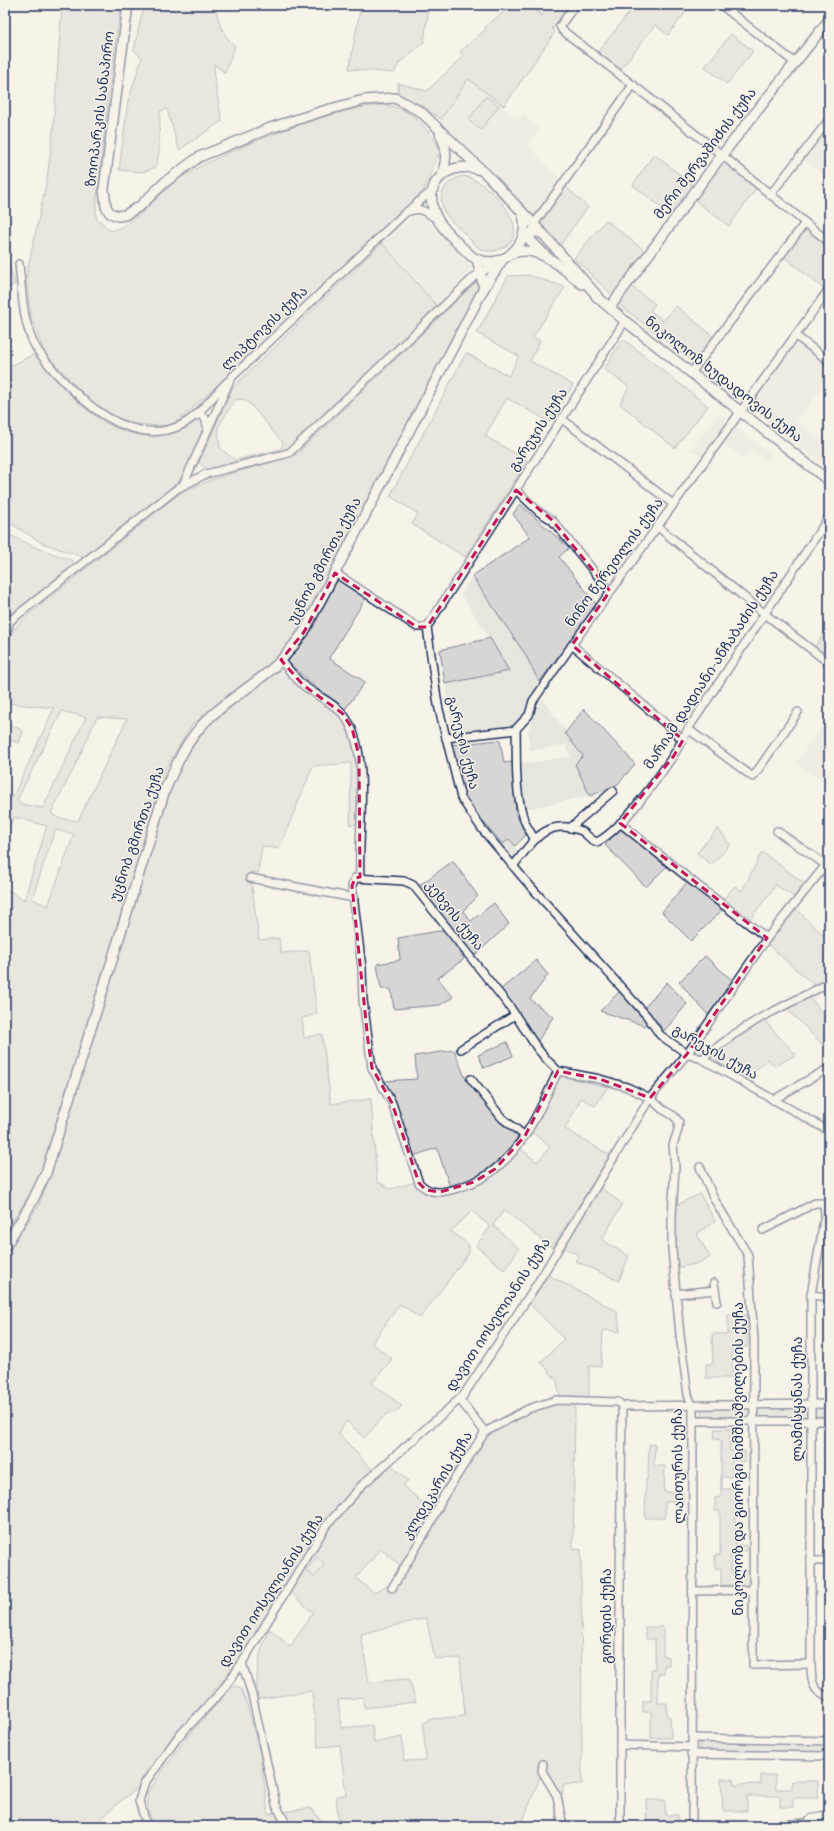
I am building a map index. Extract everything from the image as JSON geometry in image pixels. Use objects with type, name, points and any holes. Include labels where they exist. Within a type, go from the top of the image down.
[{"type":"main road","name":"ზოოპარკის სანაპირო","points":[[128,5],[104,189],[106,207],[110,213],[118,216],[132,212],[165,182],[199,157],[270,128],[323,111],[364,100],[395,98],[421,112],[433,125]]},
{"type":"main road","name":"მერი შერვაშიძის ქუჩა","points":[[610,308],[722,155],[794,62],[829,20]]},
{"type":"main road","name":"ნიკოლოზ ხუდადოვის ქუჩა","points":[[433,125],[482,170],[521,210],[600,300]]},
{"type":"main road","points":[[433,125],[446,146],[446,159],[443,174],[432,192],[431,199],[434,214],[471,256],[477,260],[484,261],[503,259],[512,253],[521,243],[524,236],[525,225],[521,210]]},
{"type":"main road","points":[[443,174],[458,167],[473,167],[482,170]]},
{"type":"main road","points":[[544,235],[533,231],[529,239],[551,259]]},
{"type":"main road","name":"ნიკოლოზ ხუდადოვის ქუჩა","points":[[512,253],[525,251],[538,253],[551,259],[625,321],[829,481]]},
{"type":"main road","name":"უცნობ გმირთა ქუჩა","points":[[5,1247],[32,1202],[46,1173],[165,790],[179,760],[189,741],[207,720],[281,660],[304,632],[484,288],[503,259]]},
{"type":"main road","points":[[477,260],[484,288]]},
{"type":"street","points":[[575,5],[560,26],[562,30],[722,155],[829,242]]},
{"type":"street","points":[[721,5],[794,62]]},
{"type":"street","points":[[534,224],[633,85]]},
{"type":"street","points":[[770,195],[829,120]]},
{"type":"street","name":"ლიპტოვის ქუჩა","points":[[5,637],[10,621],[183,485],[231,378],[404,214],[432,192]]},
{"type":"street","points":[[404,214],[416,208],[421,209],[440,222]]},
{"type":"street","points":[[691,373],[805,223]]},
{"type":"street","points":[[183,485],[206,474],[289,453],[481,272],[503,259]]},
{"type":"street","points":[[19,264],[25,312],[33,342],[44,360],[79,398],[94,410],[122,425],[139,430],[161,430],[177,426],[194,416],[231,378]]},
{"type":"street","name":"ნინო წერეთლის ქუჩა","points":[[516,730],[529,715],[533,701],[610,591],[658,527],[673,504],[829,289]]},
{"type":"street","name":"გარეჯის ქუჩა","points":[[625,321],[427,627],[438,705],[446,738],[462,798],[482,829],[514,865],[524,879],[648,1016],[660,1035],[687,1054],[702,1059],[829,1131]]},
{"type":"street","points":[[796,336],[829,361]]},
{"type":"street","points":[[194,416],[201,415],[205,418],[208,429]]},
{"type":"street","points":[[562,419],[673,504]]},
{"type":"street","points":[[193,462],[198,472],[206,474]]},
{"type":"street","points":[[516,490],[539,512],[552,520],[610,591]]},
{"type":"street","name":"მარიამ დადიანი-ანჩაბაძის ქუჩა","points":[[514,865],[534,838],[558,826],[581,830],[597,842],[608,835],[620,823],[674,757],[688,729],[829,517]]},
{"type":"street","points":[[658,527],[765,614],[829,663]]},
{"type":"street","points":[[335,573],[417,627],[427,627]]},
{"type":"street","points":[[572,645],[683,740]]},
{"type":"street","points":[[281,660],[303,685],[342,712],[352,728],[359,756],[361,808],[358,856],[360,877],[355,878],[353,881],[362,968],[363,1000],[372,1068],[392,1103],[419,1182],[426,1190],[440,1192],[480,1179],[495,1169],[525,1136],[558,1071],[600,1079],[626,1087],[650,1098]]},
{"type":"street","points":[[688,729],[753,777],[798,712]]},
{"type":"street","points":[[446,738],[516,730],[516,762],[519,794],[525,822],[534,838]]},
{"type":"street","points":[[570,828],[613,791]]},
{"type":"street","points":[[620,823],[697,885],[767,938]]},
{"type":"street","points":[[777,830],[828,863]]},
{"type":"street","name":"დავით იოსელიანის ქუჩა","points":[[147,1826],[139,1801],[144,1784],[178,1737],[222,1691],[242,1664],[326,1526],[363,1484],[460,1400],[537,1284],[650,1098],[687,1054],[767,938],[828,863]]},
{"type":"street","name":"კეხვის ქუჩა","points":[[360,877],[404,881],[413,885],[515,1015],[537,1048],[558,1071]]},
{"type":"street","points":[[250,878],[354,898]]},
{"type":"street","points":[[702,1059],[733,1035],[762,1017],[829,983]]},
{"type":"street","points":[[461,1049],[515,1015]]},
{"type":"street","points":[[773,1100],[829,1068]]},
{"type":"street","points":[[471,1078],[502,1118],[525,1136]]},
{"type":"street","name":"ლაითურის ქუჩა","points":[[650,1098],[674,1116],[678,1122],[678,1130],[673,1145],[676,1167],[672,1216],[676,1294],[688,1395],[693,1406],[692,1826]]},
{"type":"street","name":"ნიკოლოზ და გიორგი ხიმშიაშვილების ქუჩა","points":[[700,1167],[714,1199],[748,1255],[754,1340],[752,1590],[753,1665],[811,1664]]},
{"type":"street","name":"ლამისყანას ქუჩა","points":[[763,1230],[815,1203],[824,1203],[825,1214],[811,1295],[811,1664]]},
{"type":"street","points":[[676,1294],[715,1286],[717,1302]]},
{"type":"street","points":[[811,1295],[829,1297]]},
{"type":"street","points":[[460,1400],[485,1432]]},
{"type":"street","name":"კლდეკარის ქუჩა","points":[[392,1588],[425,1533],[443,1497],[485,1432],[528,1409],[556,1400],[618,1402],[622,1406],[829,1404]]},
{"type":"street","name":"გორდის ქუჩა","points":[[620,1826],[622,1406]]},
{"type":"street","points":[[693,1421],[829,1421]]},
{"type":"street","points":[[811,1560],[829,1561]]},
{"type":"street","points":[[693,1591],[752,1590]]},
{"type":"street","points":[[242,1664],[252,1695],[276,1805],[284,1820]]},
{"type":"street","points":[[811,1664],[812,1683],[817,1690],[829,1697]]},
{"type":"street","points":[[692,1738],[829,1741]]},
{"type":"street","points":[[620,1745],[691,1751],[829,1756]]},
{"type":"street","points":[[543,1764],[542,1771],[557,1796],[564,1826]]},
{"type":"street","points":[[759,1826],[807,1824],[812,1818],[829,1814]]},
{"type":"highlighted area","points":[[516,490],[552,520],[610,591],[572,645],[683,740],[673,757],[620,823],[767,938],[687,1054],[650,1098],[600,1079],[558,1071],[525,1136],[495,1169],[474,1182],[440,1192],[426,1190],[419,1183],[392,1103],[372,1068],[352,886],[355,878],[360,877],[359,756],[352,728],[342,713],[303,685],[281,660],[304,632],[335,573],[417,627],[427,627]]},
{"type":"shaded area","points":[[62,5],[121,5],[108,100],[96,208],[96,218],[111,231],[132,221],[167,189],[185,175],[203,165],[287,129],[347,111],[372,106],[391,106],[399,108],[414,117],[427,129],[440,151],[424,190],[191,410],[173,424],[161,426],[133,424],[110,415],[91,402],[44,352],[31,317],[26,277],[47,179],[53,132]]},
{"type":"shaded area","points":[[146,5],[216,5],[221,28],[227,38],[235,46],[225,73],[214,64],[215,83],[222,121],[179,150],[167,109],[160,111],[159,151],[156,167],[143,172],[119,170],[128,101],[142,58],[134,50],[141,17]]},
{"type":"shaded area","points":[[361,5],[429,5],[424,42],[400,62],[394,73],[349,69]]},
{"type":"shaded area","points":[[512,5],[527,5],[543,16],[530,5],[571,5],[552,28],[555,32],[504,106],[468,79],[441,119],[420,105],[398,94],[398,83],[427,91],[464,56],[460,52],[486,29],[485,27]]},
{"type":"shaded area","points":[[635,5],[691,5],[668,35],[655,25],[619,71],[597,53]]},
{"type":"shaded area","points":[[731,34],[753,51],[727,84],[705,67]]},
{"type":"shaded area","points":[[468,79],[504,106],[503,108],[519,119],[524,114],[539,129],[528,145],[561,180],[534,219],[440,120]]},
{"type":"shaded area","points":[[486,96],[499,106],[481,130],[468,120]]},
{"type":"shaded area","points":[[829,126],[829,179],[802,158]]},
{"type":"shaded area","points":[[654,154],[694,186],[671,215],[633,185]]},
{"type":"shaded area","points":[[722,159],[756,189],[729,226],[693,199]]},
{"type":"shaded area","points":[[462,176],[472,179],[495,195],[505,207],[512,219],[514,231],[511,241],[500,249],[490,251],[479,248],[444,211],[441,199],[444,189],[451,181]]},
{"type":"shaded area","points":[[565,186],[588,207],[560,245],[538,223]]},
{"type":"shaded area","points":[[413,215],[425,218],[472,267],[472,272],[437,306],[382,243]]},
{"type":"shaded area","points":[[606,220],[646,252],[614,297],[574,258]]},
{"type":"shaded area","points":[[805,228],[829,247],[829,284],[825,290],[783,256]]},
{"type":"shaded area","points":[[382,243],[437,306],[289,448],[208,470],[199,463],[233,387]],"holes":[[[243,399],[249,403],[283,443],[281,449],[235,460],[220,448],[218,428],[234,400]]]},
{"type":"shaded area","points":[[5,252],[15,284],[5,290]]},
{"type":"shaded area","points":[[528,275],[565,287],[533,337],[540,341],[530,361],[573,385],[550,422],[507,398],[485,436],[528,461],[465,557],[412,524],[418,514],[390,496],[466,353],[509,376],[519,356],[477,333],[508,276]]},
{"type":"shaded area","points":[[477,281],[479,281],[479,288],[307,614],[293,637],[271,664],[191,726],[166,768],[39,1181],[5,1232],[5,888],[24,900],[47,826],[14,817],[5,834],[5,796],[12,799],[54,708],[5,703],[5,654],[7,645],[13,630],[27,616],[180,493],[213,479],[296,455]],"holes":[[[62,711],[86,717],[43,808],[20,804],[17,800]],[[97,717],[127,719],[78,821],[58,818],[51,813],[75,766]],[[55,830],[74,834],[48,906],[32,899]]]},
{"type":"shaded area","points":[[631,286],[655,304],[650,310],[663,321],[676,306],[714,337],[693,362],[617,303]]},
{"type":"shaded area","points":[[623,339],[708,406],[675,448],[620,404],[629,387],[604,369]]},
{"type":"shaded area","points":[[798,341],[829,365],[829,379],[796,421],[829,447],[829,451],[820,462],[748,406]]},
{"type":"shaded area","points":[[34,354],[55,379],[80,404],[108,424],[123,431],[139,434],[152,433],[195,419],[203,428],[185,472],[179,482],[86,558],[42,543],[5,520],[5,369]]},
{"type":"shaded area","points":[[719,413],[729,421],[702,457],[691,449]]},
{"type":"shaded area","points":[[735,427],[771,454],[766,461],[751,449],[744,459],[723,443]]},
{"type":"shaded area","points":[[520,504],[569,548],[559,557],[597,605],[539,682],[525,654],[472,576],[530,537],[513,514]]},
{"type":"shaded area","points":[[5,533],[37,548],[71,560],[74,562],[74,566],[5,619]]},
{"type":"shaded area","points":[[472,576],[525,654],[539,682],[526,715],[517,724],[453,733],[445,684],[509,671],[490,638],[461,595]]},
{"type":"shaded area","points":[[337,579],[367,596],[329,658],[365,682],[343,712],[288,662]]},
{"type":"shaded area","points":[[829,626],[829,659],[814,648]]},
{"type":"shaded area","points":[[490,638],[509,671],[445,684],[440,650]]},
{"type":"shaded area","points":[[282,666],[340,714],[349,728],[356,754],[358,812],[356,824],[350,825],[351,763],[313,766],[279,849],[262,846],[258,873],[250,872],[259,940],[279,938],[281,953],[309,951],[317,1014],[302,1018],[304,1038],[322,1034],[331,1104],[371,1099],[377,1181],[390,1189],[416,1182],[424,1193],[440,1195],[473,1185],[520,1148],[537,1162],[550,1147],[532,1132],[558,1078],[562,1076],[608,1087],[595,1106],[581,1098],[565,1129],[610,1155],[552,1248],[504,1210],[493,1225],[519,1249],[504,1270],[476,1246],[490,1227],[472,1211],[451,1231],[469,1245],[469,1253],[420,1318],[400,1304],[372,1343],[392,1359],[372,1383],[402,1406],[396,1412],[386,1414],[364,1438],[347,1421],[338,1433],[373,1471],[358,1484],[330,1515],[318,1532],[244,1654],[164,1750],[137,1789],[119,1802],[94,1826],[5,1826],[5,1255],[38,1207],[51,1174],[162,809],[179,769],[188,753],[209,725]]},
{"type":"shaded area","points":[[542,698],[583,756],[575,764],[590,796],[525,809],[522,803],[517,764],[571,757],[566,745],[530,750],[528,731]]},
{"type":"shaded area","points":[[584,709],[635,764],[618,784],[590,796],[575,764],[583,756],[565,733]]},
{"type":"shaded area","points":[[829,716],[829,787],[796,763]]},
{"type":"shaded area","points":[[5,721],[23,731],[19,743],[5,739]]},
{"type":"shaded area","points":[[500,740],[504,763],[512,762],[516,814],[526,835],[515,846],[509,839],[503,844],[473,811],[464,797],[450,745]]},
{"type":"shaded area","points":[[718,828],[730,845],[711,865],[697,853]]},
{"type":"shaded area","points":[[619,829],[623,829],[668,865],[646,887],[605,845]]},
{"type":"shaded area","points":[[508,840],[518,851],[513,856],[503,845]]},
{"type":"shaded area","points":[[762,852],[804,883],[794,897],[776,885],[748,922],[722,901],[735,886],[742,891]]},
{"type":"shaded area","points":[[453,861],[478,896],[463,911],[471,921],[494,903],[509,924],[473,957],[417,887]]},
{"type":"shaded area","points":[[688,881],[724,908],[691,941],[662,912]]},
{"type":"shaded area","points":[[795,908],[829,941],[829,979],[815,986],[767,944]]},
{"type":"shaded area","points":[[445,930],[464,959],[438,978],[453,997],[440,1005],[394,1009],[391,989],[381,989],[377,964],[400,960],[398,938]]},
{"type":"shaded area","points":[[705,956],[733,981],[708,1015],[679,982]]},
{"type":"shaded area","points":[[536,960],[548,975],[530,999],[553,1017],[536,1044],[499,991]]},
{"type":"shaded area","points":[[667,982],[687,1004],[664,1031],[645,1007]]},
{"type":"shaded area","points":[[621,990],[647,1023],[645,1026],[600,1011]]},
{"type":"shaded area","points":[[810,997],[829,1022],[829,1051],[786,1008]]},
{"type":"shaded area","points":[[764,1020],[796,1055],[775,1066],[768,1059],[746,1079],[707,1059],[734,1037]]},
{"type":"shaded area","points":[[507,1042],[513,1056],[484,1068],[478,1055]]},
{"type":"shaded area","points":[[698,1043],[708,1050],[703,1054],[696,1053],[695,1048]]},
{"type":"shaded area","points":[[454,1050],[466,1080],[498,1119],[521,1138],[483,1175],[450,1187],[437,1148],[413,1156],[395,1105],[384,1081],[417,1079],[415,1056]]},
{"type":"shaded area","points":[[599,1186],[622,1204],[602,1240],[629,1256],[619,1281],[575,1261],[579,1255],[562,1247]]},
{"type":"shaded area","points":[[700,1194],[715,1221],[697,1234],[710,1257],[696,1264],[676,1268],[676,1205]]},
{"type":"shaded area","points":[[546,1274],[617,1311],[620,1332],[603,1330],[601,1367],[589,1366],[589,1397],[560,1397],[557,1381],[541,1362],[564,1339],[528,1302]]},
{"type":"shaded area","points":[[728,1315],[747,1315],[747,1347],[732,1348],[732,1378],[706,1378],[706,1364],[713,1364],[712,1334],[728,1334]]},
{"type":"shaded area","points":[[575,1403],[573,1548],[581,1550],[582,1784],[563,1785],[563,1794],[558,1794],[546,1777],[540,1777],[521,1826],[339,1826],[336,1796],[346,1795],[340,1745],[318,1747],[312,1691],[258,1699],[258,1663],[270,1629],[290,1647],[313,1613],[289,1591],[326,1531],[372,1481],[391,1465],[408,1480],[403,1486],[438,1516],[449,1493],[486,1434],[530,1412],[556,1404]],"holes":[[[381,1549],[403,1568],[389,1585],[374,1593],[356,1578]],[[317,1557],[325,1564],[314,1577],[306,1570]],[[426,1618],[435,1659],[460,1658],[465,1716],[431,1719],[423,1724],[426,1760],[404,1761],[402,1737],[374,1743],[372,1725],[341,1728],[338,1700],[363,1697],[364,1708],[416,1702],[409,1679],[369,1682],[361,1634]]]},
{"type":"shaded area","points":[[702,1408],[829,1408],[829,1417],[702,1417]]},
{"type":"shaded area","points":[[715,1429],[730,1429],[730,1451],[745,1451],[745,1461],[732,1461],[732,1477],[722,1477],[722,1489],[736,1489],[735,1545],[747,1546],[747,1551],[731,1551],[731,1571],[750,1571],[750,1585],[721,1585],[721,1569],[715,1568],[715,1555],[720,1555],[720,1511],[715,1511],[715,1498],[721,1497],[721,1440],[714,1439]]},
{"type":"shaded area","points":[[649,1444],[655,1445],[654,1466],[665,1466],[664,1492],[683,1492],[683,1502],[665,1502],[665,1518],[645,1518]]},
{"type":"shaded area","points":[[317,1557],[325,1564],[314,1577],[306,1570]]},
{"type":"shaded area","points":[[645,1627],[663,1627],[663,1656],[669,1657],[669,1665],[664,1665],[664,1673],[658,1674],[658,1703],[667,1703],[667,1717],[670,1717],[671,1738],[651,1738],[651,1712],[643,1712],[643,1701],[651,1701],[651,1670],[655,1670],[655,1639],[646,1639]]},
{"type":"shaded area","points":[[236,1686],[241,1689],[246,1701],[261,1757],[268,1814],[310,1808],[326,1826],[155,1826],[148,1811],[147,1793],[183,1742],[230,1689]]},
{"type":"shaded area","points":[[700,1742],[829,1744],[829,1753],[699,1751]]},
{"type":"shaded area","points":[[761,1775],[775,1775],[776,1789],[792,1789],[792,1781],[818,1781],[818,1798],[793,1798],[793,1807],[780,1807],[780,1796],[747,1796],[747,1811],[723,1811],[721,1779],[734,1779],[734,1785],[761,1784]]},
{"type":"shaded area","points":[[646,1800],[665,1800],[665,1815],[678,1815],[678,1824],[647,1826]]}]
